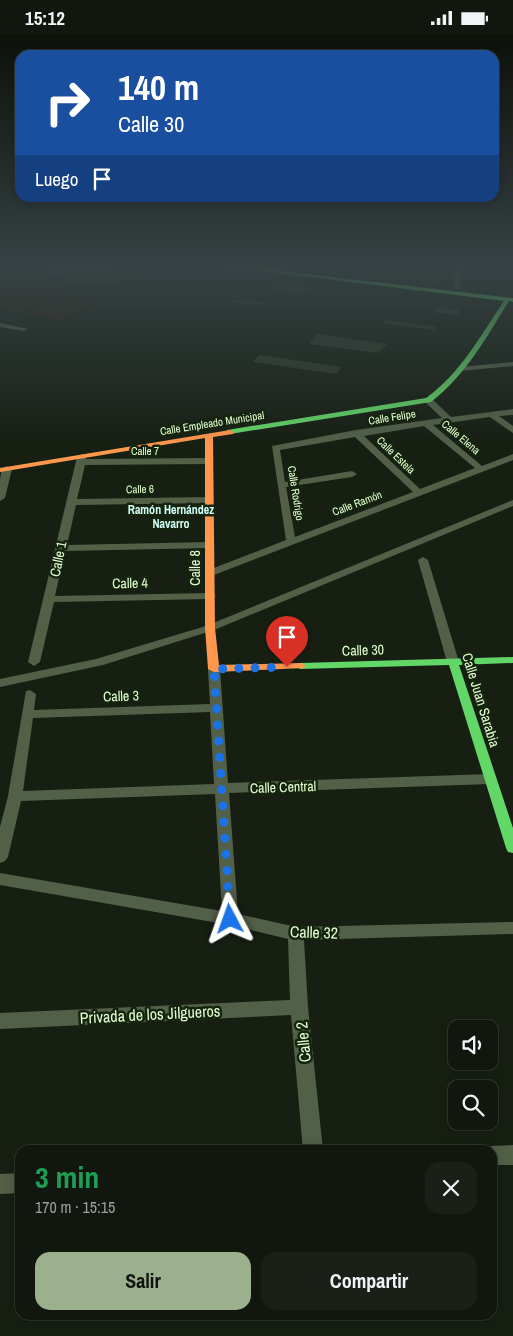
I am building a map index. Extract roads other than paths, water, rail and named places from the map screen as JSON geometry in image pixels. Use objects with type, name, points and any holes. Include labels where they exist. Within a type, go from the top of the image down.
[{"type":"street","points":[[0,325],[24,329]]},
{"type":"street","points":[[449,420],[428,400],[437,396],[460,369],[491,325]]},
{"type":"street","points":[[460,369],[513,364]]},
{"type":"street","name":"Calle Empleado Municipal","points":[[3,469],[82,460],[428,400]]},
{"type":"street","name":"Calle Felipe","points":[[275,448],[356,433],[513,412]]},
{"type":"street","points":[[492,415],[513,430]]},
{"type":"street","name":"Calle Elena","points":[[426,423],[482,469]]},
{"type":"street","name":"Calle Estela","points":[[356,433],[419,493]]},
{"type":"street","name":"Calle 8","points":[[209,437],[210,628],[214,669]]},
{"type":"street","name":"Calle Rodrigo","points":[[275,448],[291,542]]},
{"type":"street","name":"Calle Ramón","points":[[210,573],[513,457]]},
{"type":"street","name":"Calle 7","points":[[82,460],[209,461]]},
{"type":"street","name":"Calle 1","points":[[34,662],[82,460]]},
{"type":"street","points":[[0,498],[3,469]]},
{"type":"street","points":[[282,485],[352,474]]},
{"type":"street","name":"Calle 6","points":[[71,502],[209,501]]},
{"type":"street","points":[[0,683],[99,662],[210,628],[513,503]]},
{"type":"street","points":[[60,548],[210,545]]},
{"type":"street","name":"Calle Juan Sarabia","points":[[423,560],[513,848]]},
{"type":"street","name":"Calle 4","points":[[50,599],[210,596]]},
{"type":"street","name":"Calle 30","points":[[214,669],[513,660]]},
{"type":"street","points":[[214,669],[230,919]]},
{"type":"street","points":[[0,857],[15,796],[30,694]]},
{"type":"street","name":"Calle 3","points":[[28,714],[216,707]]},
{"type":"street","name":"Calle Central","points":[[15,796],[490,779]]},
{"type":"street","name":"Calle 32","points":[[0,879],[230,919],[296,934],[513,928]]},
{"type":"street","name":"Calle 2","points":[[296,934],[299,1007],[313,1145]]},
{"type":"street","name":"Privada de los Jilgueros","points":[[0,1021],[299,1007]]},
{"type":"street","points":[[497,1155],[513,1155]]},
{"type":"street","points":[[0,1184],[15,1183]]},
{"type":"district","name":"Ramón Hernández Navarro","points":[[171,517]]}]
